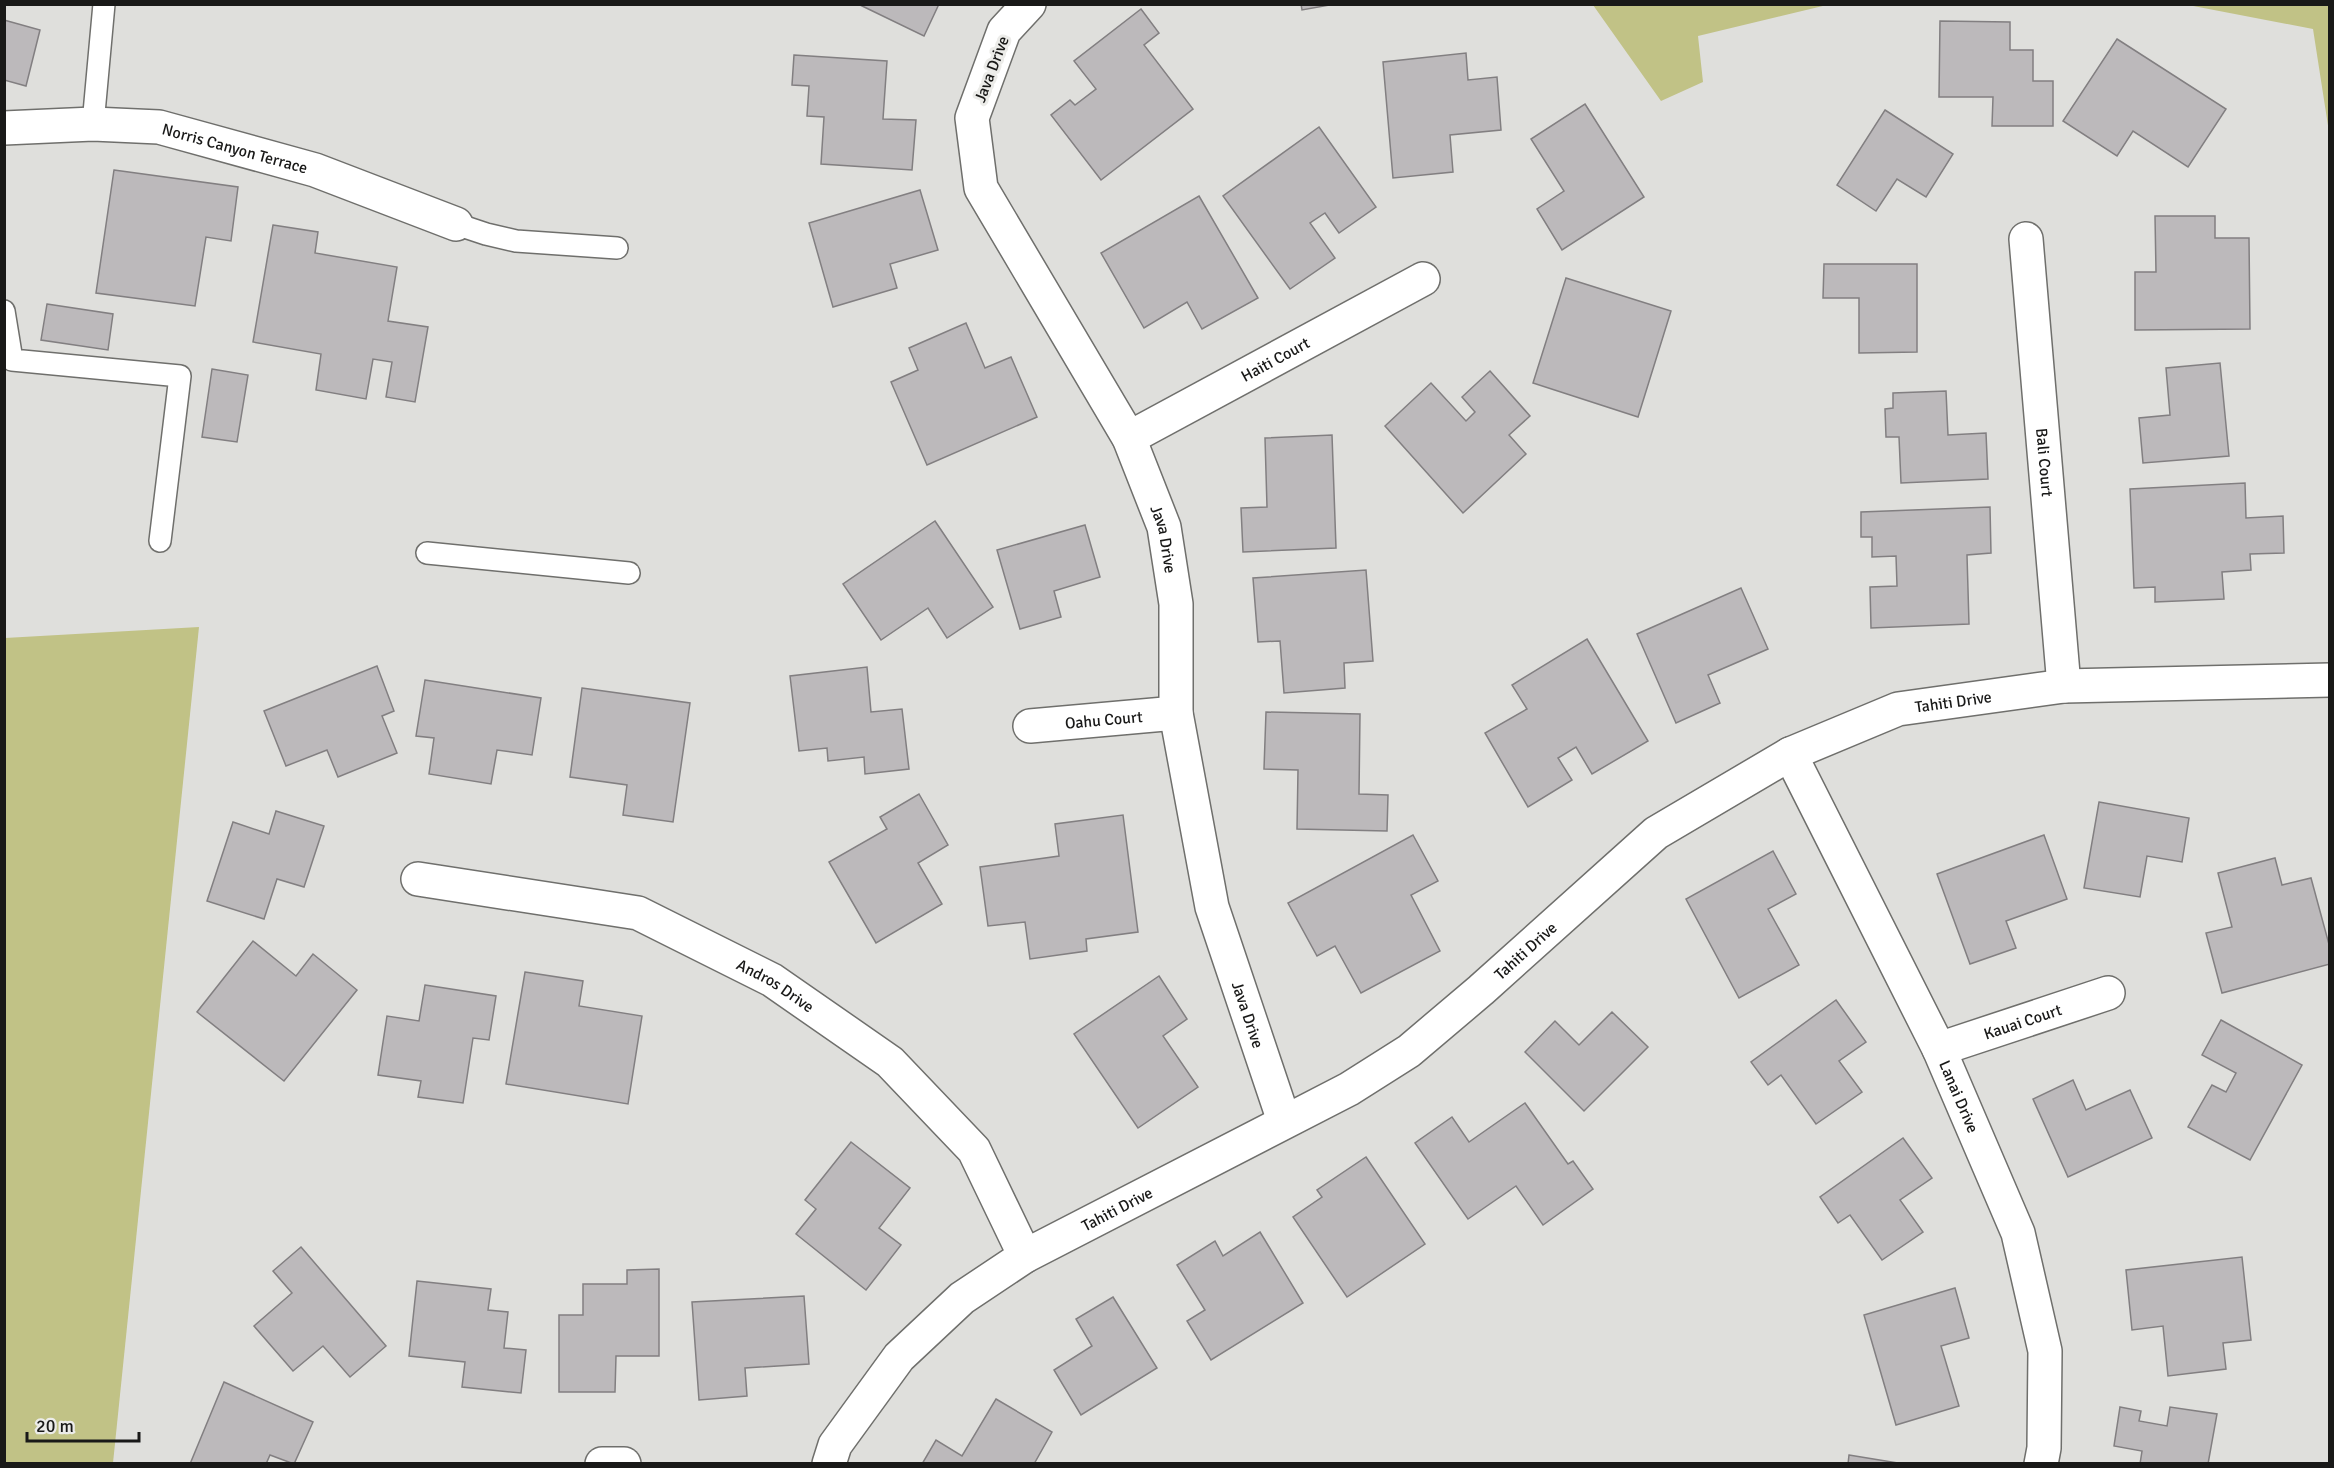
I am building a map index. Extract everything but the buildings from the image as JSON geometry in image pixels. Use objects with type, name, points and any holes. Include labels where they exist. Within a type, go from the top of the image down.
[{"type":"street","name":"Java Drive","points":[[1029,4],[1004,31],[972,118],[981,188],[1129,438],[1164,528],[1176,604],[1176,713],[1212,907],[1284,1121]]},
{"type":"street","name":"Norris Canyon Terrace","points":[[4,128],[93,124],[159,127],[315,170],[456,224]]},
{"type":"street","name":"Bali Court","points":[[2026,239],[2064,686]]},
{"type":"street","name":"Haiti Court","points":[[1129,438],[1423,279]]},
{"type":"street","name":"Tahiti Drive","points":[[829,1464],[835,1445],[899,1357],[962,1298],[1025,1256],[1348,1089],[1409,1051],[1481,990],[1656,833],[1790,754],[1898,709],[2064,686],[2330,680]]},
{"type":"street","name":"Oahu Court","points":[[1030,726],[1176,713]]},
{"type":"street","name":"Lanai Drive","points":[[1790,754],[1939,1049],[2018,1233],[2045,1351],[2044,1448],[2041,1464]]},
{"type":"street","name":"Andros Drive","points":[[418,879],[638,913],[772,980],[890,1062],[974,1150],[1025,1256]]},
{"type":"street","name":"Kauai Court","points":[[1939,1049],[2108,993]]},
{"type":"street","points":[[602,1464],[624,1464]]},
{"type":"lane","points":[[93,124],[104,4]]},
{"type":"lane","points":[[456,224],[516,241],[617,248]]},
{"type":"lane","points":[[4,311],[12,360],[180,376],[160,541]]},
{"type":"lane","points":[[427,553],[629,573]]},
{"type":"green space","points":[[1593,5],[1827,5],[1698,36],[1703,82],[1661,101]]},
{"type":"green space","points":[[2188,5],[2329,5],[2329,132],[2313,29]]},
{"type":"green space","points":[[199,627],[113,1463],[5,1463],[5,638]]}]
